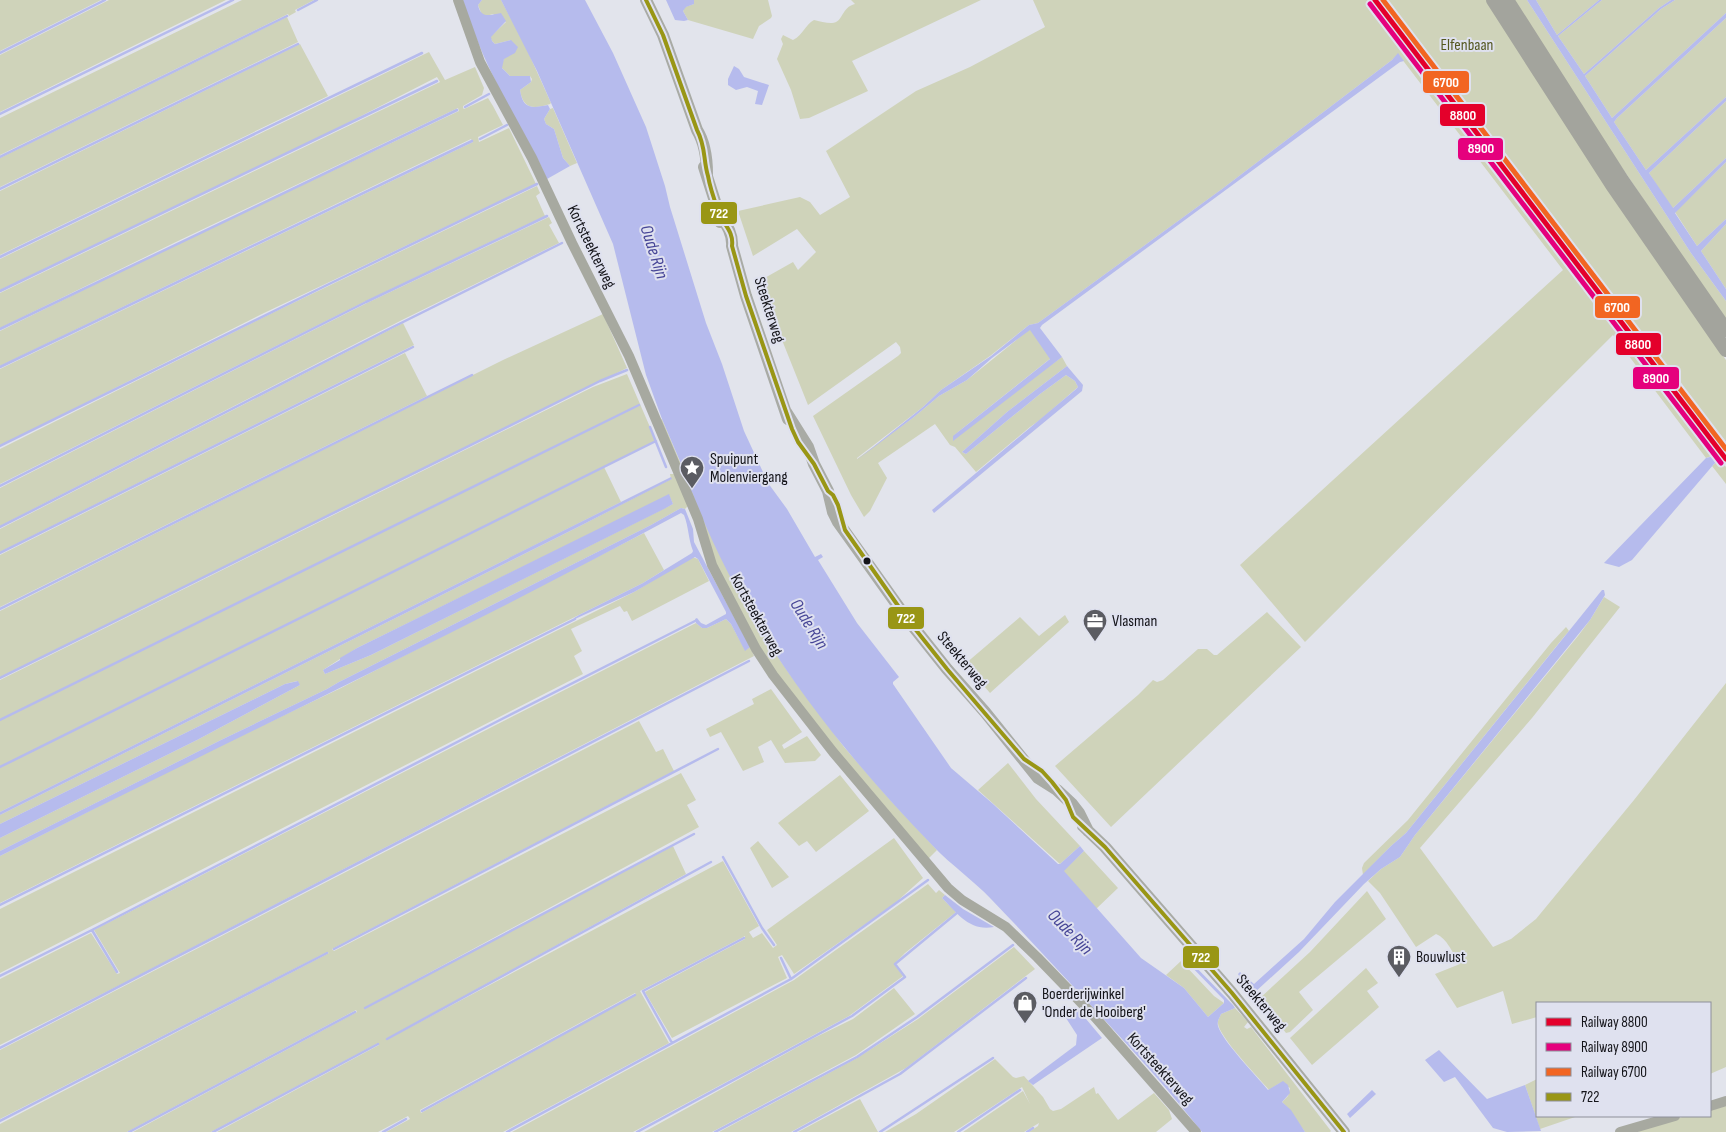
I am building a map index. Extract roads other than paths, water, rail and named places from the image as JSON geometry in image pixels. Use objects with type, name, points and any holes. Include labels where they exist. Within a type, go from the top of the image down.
[{"type":"highway","points":[[1493,0],[1612,185],[1726,350]]},
{"type":"highway","points":[[1507,0],[1622,180],[1726,330]]},
{"type":"main road","name":"Steekterweg","points":[[646,0],[663,35],[697,130],[699,155],[707,174],[719,214],[720,224],[727,240],[732,246],[746,296],[786,412],[808,447],[814,464],[828,491],[833,512],[838,522],[908,620],[947,669],[985,712],[1038,778],[1061,795],[1073,817],[1105,847],[1227,988],[1344,1132]]},
{"type":"street","name":"Kortsteekterweg","points":[[458,0],[480,62],[532,158],[629,356],[698,519],[712,565],[756,649],[773,675],[832,752],[948,888],[962,900],[993,917],[1006,927],[1037,957],[1094,1016],[1196,1132]]},
{"type":"street","points":[[1711,1106],[1726,1101]]},
{"type":"street","points":[[1620,1132],[1672,1117]]},
{"type":"water","points":[[463,0],[482,0],[478,5],[484,14],[501,13],[506,21],[491,37],[492,41],[495,44],[511,40],[518,47],[515,53],[504,59],[502,68],[510,76],[530,76],[531,82],[520,90],[523,101],[533,107],[548,105],[550,109],[544,119],[546,124],[554,129],[563,158],[570,166],[547,179],[488,65],[474,33]]},
{"type":"water","name":"Oude Rijn","points":[[501,0],[585,0],[613,53],[646,127],[706,323],[744,431],[768,483],[787,509],[815,557],[821,554],[823,557],[818,560],[857,623],[899,677],[893,684],[951,768],[1058,864],[1080,846],[1084,851],[1064,871],[1141,958],[1184,988],[1208,1017],[1224,1003],[1224,1000],[1184,959],[1186,957],[1233,1005],[1235,1008],[1221,1014],[1218,1026],[1221,1033],[1268,1090],[1283,1081],[1288,1085],[1290,1093],[1282,1102],[1291,1110],[1305,1132],[1202,1132],[1138,1056],[1021,930],[984,892],[940,853],[896,807],[826,724],[794,681],[764,636],[737,590],[713,542],[692,492],[688,489],[691,487],[662,419],[646,375],[613,244],[537,71]]},
{"type":"water","points":[[666,0],[694,0],[694,4],[686,7],[683,11],[688,20],[675,20]]},
{"type":"water","points":[[1527,0],[1536,0],[1557,35],[1599,0],[1602,0],[1558,36],[1584,74],[1659,8],[1671,0],[1675,0],[1661,9],[1585,76],[1612,118],[1726,13],[1726,18],[1614,122],[1646,170],[1726,97],[1726,101],[1649,173],[1673,208],[1726,158],[1726,162],[1675,213],[1697,246],[1726,219],[1726,224],[1701,251],[1726,289],[1726,301],[1691,253]]},
{"type":"water","points":[[1398,53],[1404,61],[1400,62],[1042,325],[1040,328],[1062,357],[953,441],[953,436],[1050,359],[1030,330],[992,358],[967,380],[939,396],[857,460],[923,407],[941,390],[991,356],[1029,325],[1038,323],[1222,189],[1392,60]]},
{"type":"water","points":[[734,66],[739,69],[744,77],[769,85],[762,105],[755,104],[758,91],[747,87],[736,90],[728,85],[728,79]]},
{"type":"water","points":[[1067,366],[1083,385],[1082,391],[934,513],[932,510],[1078,387],[1075,381],[1066,375],[966,454],[962,452],[1007,412]]},
{"type":"water","points":[[1726,440],[1726,454],[1714,464],[1632,560],[1619,567],[1604,563],[1706,458],[1714,456],[1724,449],[1724,442]]},
{"type":"water","points":[[671,477],[672,479],[578,527],[0,815],[0,812]]},
{"type":"water","points":[[669,494],[673,504],[664,509],[371,655],[325,674],[323,670],[357,648]]},
{"type":"water","points":[[681,508],[685,509],[693,529],[694,542],[750,647],[745,651],[731,624],[726,619],[707,628],[702,628],[696,623],[695,619],[697,618],[706,625],[726,614],[726,612],[698,559],[695,557],[634,592],[574,618],[643,583],[692,553],[686,520],[681,513],[427,645],[0,856],[0,851],[327,689]]},
{"type":"water","points":[[1602,590],[1604,590],[1605,595],[1590,620],[1415,835],[1400,857],[1381,869],[1364,884],[1299,952],[1254,993],[1248,993],[1238,974],[1240,972],[1254,984],[1304,939],[1335,902],[1406,833]]},
{"type":"water","points":[[298,681],[300,685],[197,740],[0,838],[0,824],[285,684]]},
{"type":"water","points":[[945,895],[963,909],[994,927],[985,928],[971,924],[942,898]]},
{"type":"water","points":[[1076,1007],[1102,1038],[1033,1085],[1028,1081],[1076,1045],[1077,1035],[1066,1018]]},
{"type":"water","points":[[1439,1050],[1487,1099],[1525,1085],[1541,1131],[1507,1132],[1493,1128],[1455,1077],[1444,1082],[1425,1060]]},
{"type":"water","points":[[1372,1090],[1376,1094],[1350,1118],[1347,1114]]},
{"type":"waterway","points":[[0,53],[105,0]]},
{"type":"waterway","points":[[0,114],[233,0]]},
{"type":"waterway","points":[[298,10],[317,0]]},
{"type":"waterway","points":[[0,157],[287,16]]},
{"type":"waterway","points":[[0,189],[298,44]]},
{"type":"waterway","points":[[0,257],[422,53]]},
{"type":"waterway","points":[[0,291],[437,81]]},
{"type":"waterway","points":[[465,107],[489,94]]},
{"type":"waterway","points":[[0,329],[457,110]]},
{"type":"waterway","points":[[480,139],[507,125]]},
{"type":"waterway","points":[[0,367],[472,141]]},
{"type":"waterway","points":[[0,446],[537,184]]},
{"type":"waterway","points":[[0,486],[366,302],[547,216]]},
{"type":"waterway","points":[[0,527],[562,243]]},
{"type":"waterway","points":[[0,553],[413,347]]},
{"type":"waterway","points":[[0,678],[600,381],[627,370]]},
{"type":"waterway","points":[[0,609],[472,375]]},
{"type":"waterway","points":[[0,720],[639,405]]},
{"type":"waterway","points":[[650,427],[666,467]]},
{"type":"waterway","points":[[0,767],[656,441]]},
{"type":"waterway","points":[[0,905],[575,619]]},
{"type":"waterway","points":[[117,972],[92,930],[695,621]]},
{"type":"waterway","points":[[0,1048],[749,661]]},
{"type":"waterway","points":[[334,949],[718,749]]},
{"type":"waterway","points":[[365,1008],[694,834]]},
{"type":"waterway","points":[[723,857],[762,928],[774,945]]},
{"type":"waterway","points":[[387,1039],[711,862]]},
{"type":"waterway","points":[[507,1132],[791,979],[928,880]]},
{"type":"waterway","points":[[637,1132],[852,1016],[905,977],[895,964],[958,912]]},
{"type":"waterway","points":[[0,976],[92,930]]},
{"type":"waterway","points":[[672,1043],[643,991],[744,938]]},
{"type":"waterway","points":[[715,1132],[857,1057],[917,1017],[1013,945]]},
{"type":"waterway","points":[[0,1121],[327,953]]},
{"type":"waterway","points":[[781,958],[791,979]]},
{"type":"waterway","points":[[794,1132],[900,1074],[1026,978]]},
{"type":"waterway","points":[[422,1111],[635,995]]},
{"type":"waterway","points":[[129,1132],[355,1012]]},
{"type":"waterway","points":[[213,1132],[378,1044]]},
{"type":"waterway","points":[[880,1132],[993,1058]]},
{"type":"waterway","points":[[958,1132],[1020,1090]]},
{"type":"waterway","points":[[383,1132],[406,1119]]},
{"type":"waterway","points":[[1027,1132],[1033,1128]]},
{"type":"rail line","name":"8800","points":[[1375,0],[1726,459]]},
{"type":"rail line","name":"6700","points":[[1383,0],[1726,449]]},
{"type":"rail line","name":"8900","points":[[1370,4],[1721,463]]},
{"type":"place","name":"Spuipunt Molenviergang","points":[[692,489]]},
{"type":"place","name":"Vlasman","points":[[1095,642]]},
{"type":"place","name":"Bouwlust","points":[[1399,978]]},
{"type":"place","name":"Boerderijwinkel 'Onder de Hooiberg'","points":[[1025,1024]]},
{"type":"park label","name":"Elfenbaan","points":[[1467,45]]}]
